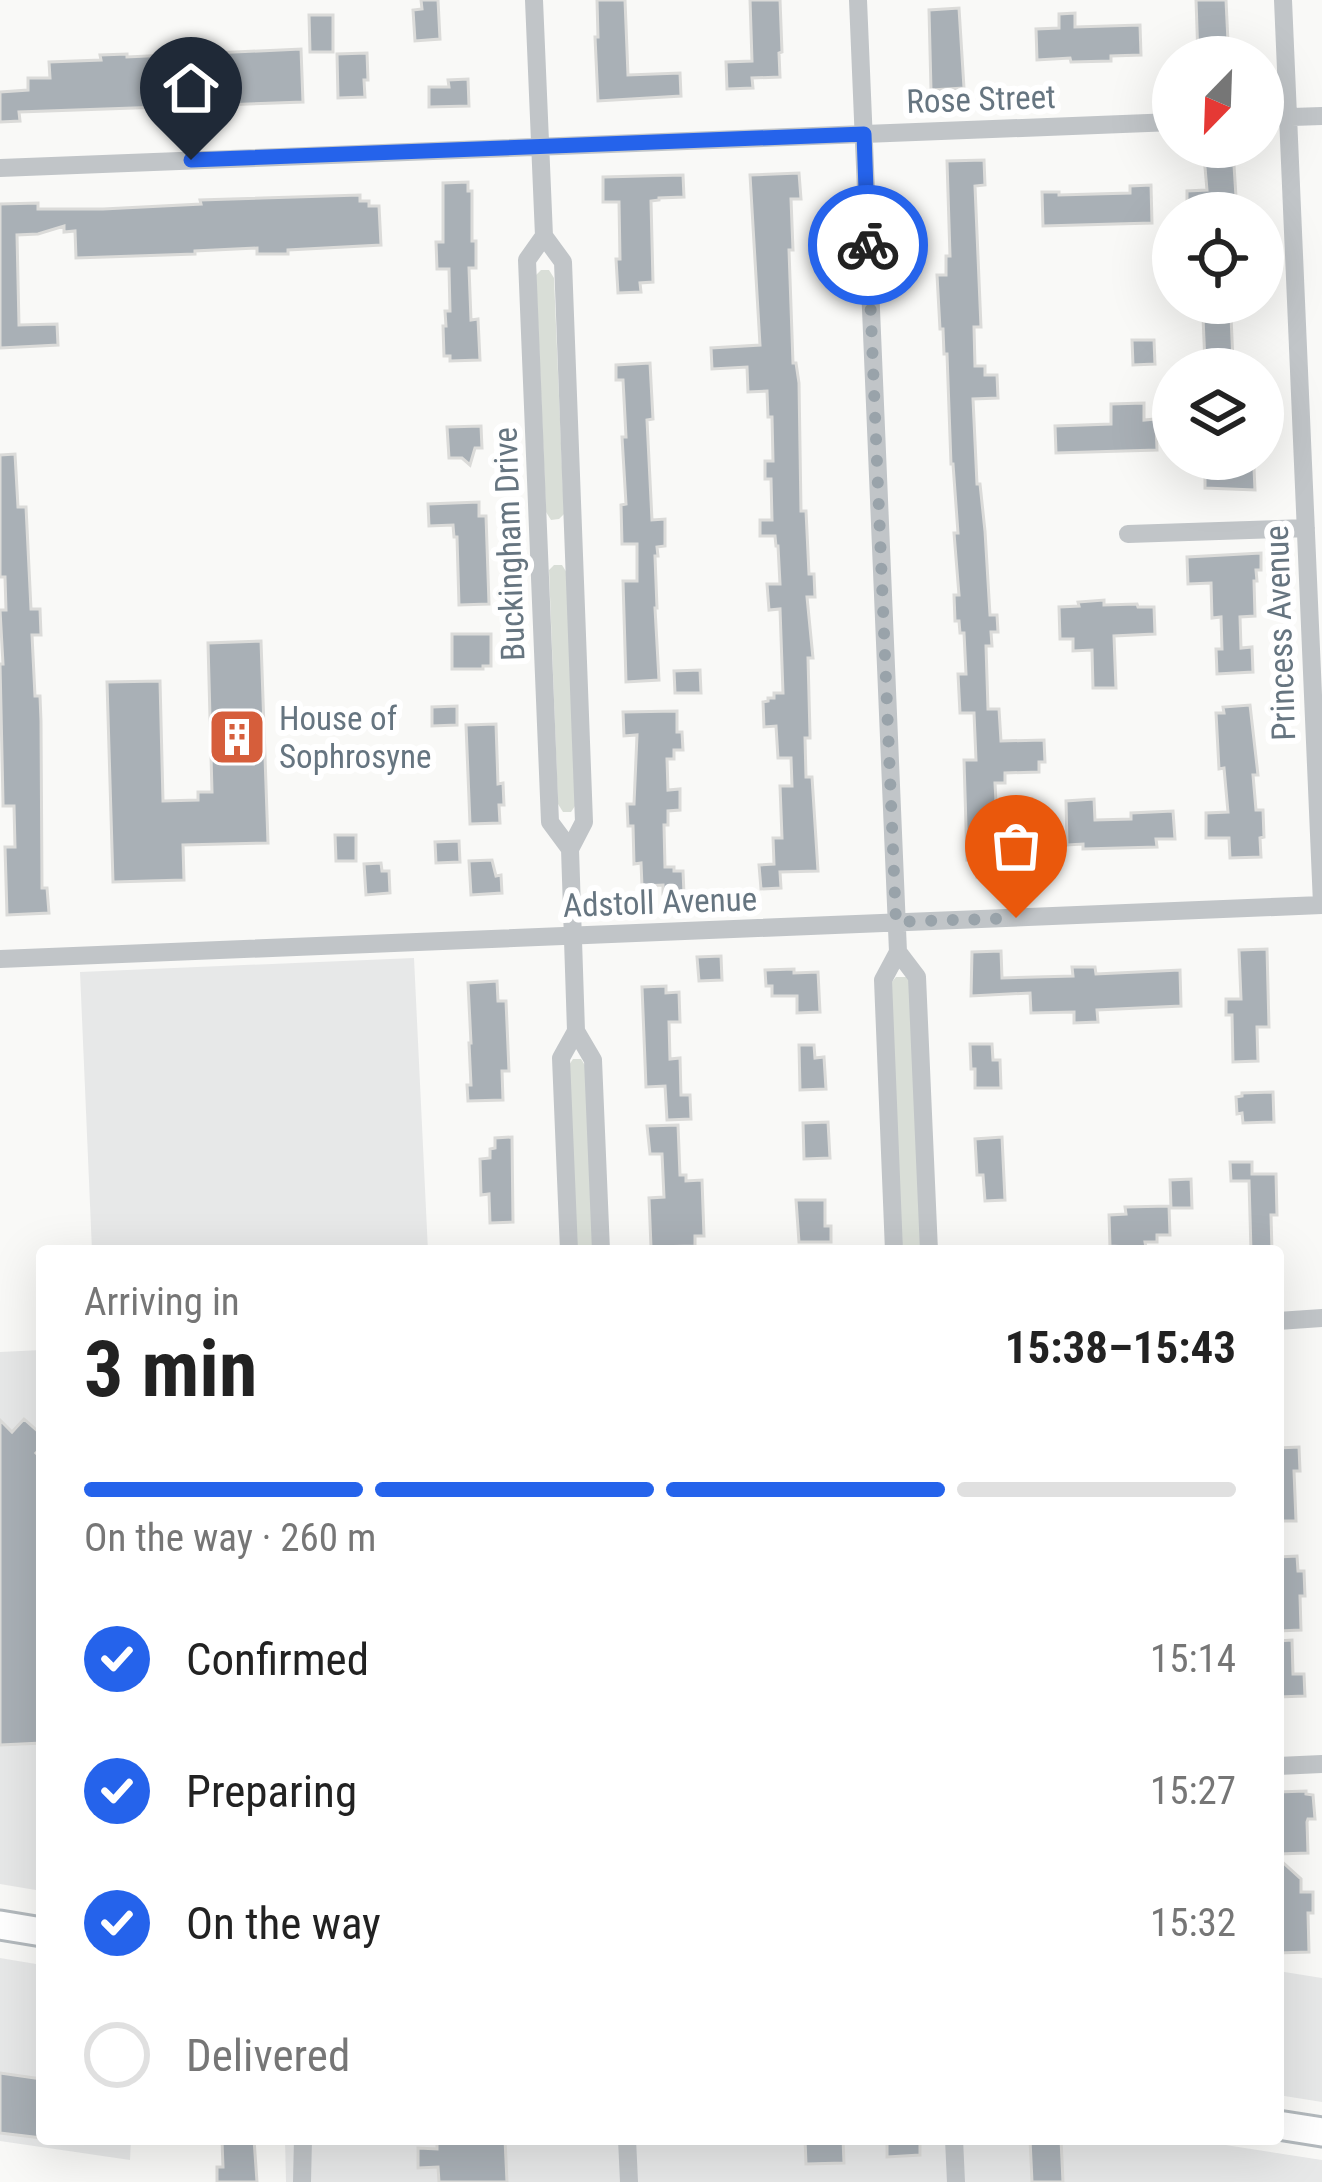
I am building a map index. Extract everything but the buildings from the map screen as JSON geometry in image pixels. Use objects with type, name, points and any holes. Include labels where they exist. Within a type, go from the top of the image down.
[{"type":"main road","points":[[0,1925],[36,1931]]},
{"type":"main road","points":[[1284,2126],[1322,2132]]},
{"type":"street","name":"Buckingham Drive","points":[[534,0],[544,236],[563,262],[584,822],[570,849],[576,1031],[593,1060],[602,1245]]},
{"type":"street","points":[[858,0],[898,952],[883,980],[894,1245]]},
{"type":"street","name":"Princess Avenue","points":[[1283,0],[1322,904]]},
{"type":"street","points":[[1284,117],[1322,116]]},
{"type":"street","name":"Rose Street","points":[[0,168],[1152,123]]},
{"type":"street","name":"Buckingham Drive","points":[[544,236],[527,260],[549,799],[550,822],[570,849]]},
{"type":"street","points":[[1128,534],[1306,528]]},
{"type":"street","name":"Adstoll Avenue","points":[[0,959],[1322,904]]},
{"type":"street","points":[[898,952],[917,977],[929,1245]]},
{"type":"street","name":"Buckingham Drive","points":[[569,1245],[561,1058],[576,1031]]},
{"type":"street","points":[[1284,1321],[1322,1318]]},
{"type":"street","points":[[1284,1766],[1322,1764]]},
{"type":"street","points":[[302,2182],[303,2145]]},
{"type":"street","points":[[627,2145],[628,2182]]},
{"type":"street","points":[[954,2145],[956,2182]]},
{"type":"shaded area","points":[[549,270],[554,278],[564,514],[551,520],[546,512],[536,275]]},
{"type":"shaded area","points":[[562,565],[567,573],[575,806],[571,812],[563,812],[558,804],[549,570]]},
{"type":"shaded area","points":[[414,958],[428,1245],[92,1245],[80,972]]},
{"type":"shaded area","points":[[896,977],[907,977],[912,985],[921,1245],[902,1245],[891,983]]},
{"type":"shaded area","points":[[581,1059],[586,1067],[594,1245],[577,1245],[569,1065]]},
{"type":"shaded area","points":[[36,1350],[36,1890],[0,1884],[0,1352]]},
{"type":"shaded area","points":[[0,1958],[36,1964],[36,2145],[131,2145],[130,2160],[0,2141]]},
{"type":"shaded area","points":[[1284,1972],[1322,1978],[1322,2102],[1284,2096]]},
{"type":"shaded area","points":[[285,2145],[1226,2145],[1322,2160],[1322,2182],[286,2182]]},
{"type":"way so far","points":[[868,245],[896,922],[1016,918]]},
{"type":"place","name":"House of Sophrosyne","points":[[237,737]]},
{"type":"route","points":[[191,160],[864,134],[868,245]]}]
